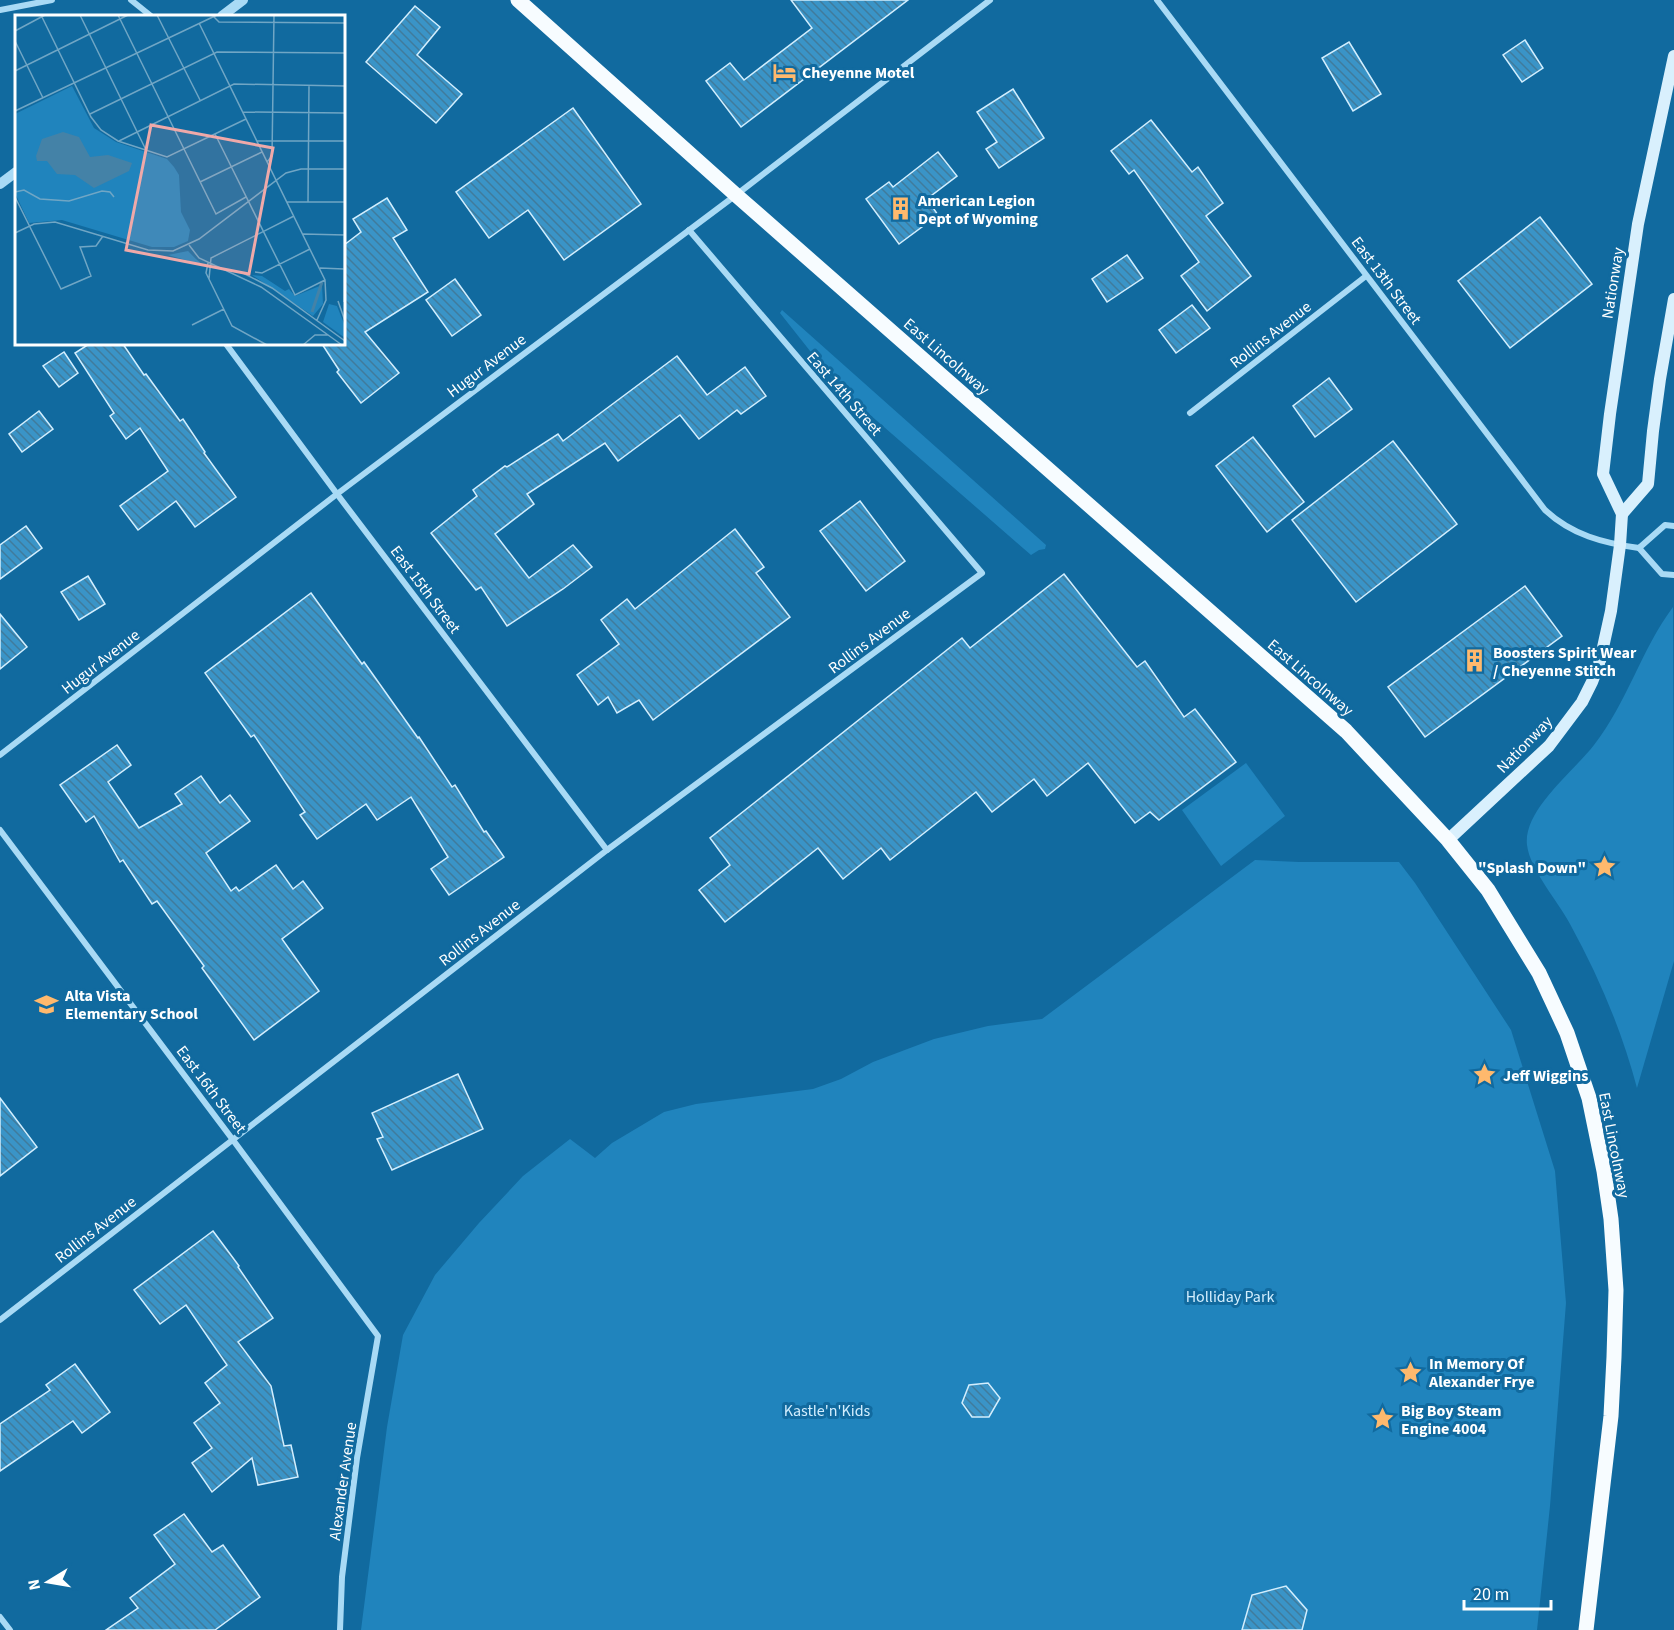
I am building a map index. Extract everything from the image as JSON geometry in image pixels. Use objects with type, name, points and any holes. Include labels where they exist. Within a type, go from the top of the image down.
[{"type":"main road","name":"East Lincolnway","points":[[518,0],[736,195],[1346,731],[1448,840],[1488,890],[1539,973],[1567,1033],[1589,1098],[1604,1171],[1612,1226],[1616,1290],[1611,1416],[1586,1630]]},
{"type":"main road","name":"Nationway","points":[[1448,840],[1549,746],[1582,702],[1592,682],[1606,638],[1620,545],[1622,513],[1603,474],[1610,414],[1638,224],[1674,56]]},
{"type":"main road","points":[[1622,513],[1648,484],[1656,410],[1674,299]]},
{"type":"street","points":[[0,10],[52,0]]},
{"type":"street","points":[[131,0],[151,15]]},
{"type":"street","points":[[223,15],[243,0]]},
{"type":"street","name":"Hugur Avenue","points":[[0,755],[337,494],[736,195],[990,0]]},
{"type":"street","name":"East 13th Street","points":[[1156,0],[1545,510],[1558,522],[1581,534],[1639,548]]},
{"type":"street","points":[[0,184],[15,173]]},
{"type":"street","name":"East 14th Street","points":[[689,230],[982,573]]},
{"type":"street","name":"Rollins Avenue","points":[[1190,413],[1366,276]]},
{"type":"street","name":"East 15th Street","points":[[227,345],[606,850]]},
{"type":"street","points":[[1674,526],[1665,525],[1639,548],[1662,574],[1674,575]]},
{"type":"street","name":"Rollins Avenue","points":[[0,1320],[606,850],[982,573]]},
{"type":"street","name":"East 16th Street","points":[[0,830],[378,1336]]},
{"type":"street","name":"Alexander Avenue","points":[[340,1630],[342,1577],[357,1458],[378,1336]]},
{"type":"street","points":[[0,1617],[9,1630]]},
{"type":"green space","points":[[782,310],[1046,545],[1045,549],[1031,555],[853,400],[833,380],[780,313]]},
{"type":"green space","points":[[1673,607],[1674,961],[1637,1088],[1617,1025],[1591,964],[1565,915],[1533,865],[1527,845],[1528,832],[1533,818],[1541,805],[1606,729],[1652,641]]},
{"type":"green space","points":[[1246,763],[1285,816],[1221,866],[1182,810]]},
{"type":"green space","name":"Holliday Park","points":[[1255,860],[1399,862],[1511,1030],[1555,1171],[1566,1303],[1550,1506],[1537,1630],[361,1630],[387,1427],[403,1335],[435,1275],[523,1176],[570,1139],[595,1158],[612,1143],[664,1112],[696,1104],[813,1089],[841,1079],[873,1062],[934,1039],[988,1026],[1042,1019]]},
{"type":"building","name":"Cheyenne Motel","points":[[791,0],[908,0],[741,127],[706,81],[730,63],[744,80],[812,28]]},
{"type":"building","points":[[415,6],[440,27],[417,55],[462,94],[436,123],[366,62]]},
{"type":"building","points":[[1525,40],[1543,68],[1522,82],[1503,55]]},
{"type":"building","points":[[1349,42],[1381,94],[1353,111],[1322,58]]},
{"type":"building","points":[[1013,89],[1044,138],[999,168],[986,149],[997,142],[977,112]]},
{"type":"building","points":[[573,108],[641,204],[564,260],[528,210],[489,238],[456,192]]},
{"type":"building","points":[[1151,120],[1192,172],[1198,167],[1223,203],[1206,216],[1251,276],[1207,311],[1181,276],[1199,262],[1134,170],[1129,174],[1111,151]]},
{"type":"building","name":"American Legion Dept of Wyoming","points":[[938,152],[957,176],[927,199],[938,215],[899,244],[866,199],[889,182],[893,187]]},
{"type":"building","points":[[387,198],[407,230],[393,238],[428,292],[365,332],[399,373],[361,403],[337,372],[339,370],[323,345],[345,345],[345,244],[361,232],[353,219]]},
{"type":"building","points":[[1540,217],[1592,284],[1510,348],[1458,281]]},
{"type":"building","points":[[1127,255],[1143,278],[1107,302],[1092,279]]},
{"type":"building","points":[[455,279],[481,315],[452,336],[426,300]]},
{"type":"building","points":[[1192,305],[1210,328],[1176,353],[1159,330]]},
{"type":"building","points":[[87,345],[124,345],[180,421],[183,419],[236,497],[195,527],[176,501],[138,530],[120,506],[168,471],[140,428],[126,439],[110,416],[114,413],[75,353]]},
{"type":"building","points":[[64,352],[78,373],[59,387],[43,366]]},
{"type":"building","points":[[677,356],[707,395],[745,367],[766,396],[741,414],[737,410],[699,439],[680,415],[618,461],[605,443],[527,494],[534,504],[495,534],[529,578],[573,545],[592,567],[507,626],[481,587],[476,590],[431,533],[477,496],[473,490],[505,466],[507,467],[558,434],[563,441]]},
{"type":"building","points":[[1329,378],[1352,409],[1315,437],[1293,406]]},
{"type":"building","points":[[39,411],[53,429],[22,452],[9,434]]},
{"type":"building","points":[[1253,437],[1304,502],[1267,532],[1216,466]]},
{"type":"building","points":[[1393,441],[1457,524],[1356,602],[1292,520]]},
{"type":"building","points":[[860,501],[905,561],[866,591],[820,531]]},
{"type":"building","points":[[26,526],[42,548],[0,579],[0,545]]},
{"type":"building","points":[[735,529],[764,567],[756,573],[790,617],[653,720],[639,700],[617,713],[608,697],[598,705],[577,675],[619,644],[601,620],[627,599],[635,609]]},
{"type":"building","points":[[1064,574],[1137,667],[1145,661],[1184,717],[1195,709],[1236,762],[1159,820],[1150,812],[1135,823],[1088,763],[1047,796],[1034,779],[992,812],[976,792],[890,860],[881,848],[843,879],[818,848],[725,922],[699,890],[730,865],[710,838],[962,638],[970,648]]},
{"type":"building","points":[[88,576],[105,604],[79,620],[61,592]]},
{"type":"building","name":"Boosters Spirit Wear / Cheyenne Stitch","points":[[1525,586],[1562,636],[1425,737],[1388,687]]},
{"type":"building","points":[[311,593],[362,664],[364,662],[419,737],[452,787],[455,785],[484,832],[486,831],[504,857],[449,895],[431,869],[448,857],[411,797],[377,820],[366,804],[317,839],[300,815],[305,812],[254,735],[251,737],[205,673]]},
{"type":"building","points":[[0,614],[27,647],[0,669]]},
{"type":"building","points":[[117,745],[131,765],[108,782],[139,828],[182,804],[175,794],[201,776],[220,803],[230,795],[250,821],[206,853],[231,891],[236,887],[239,891],[276,865],[293,889],[303,881],[323,908],[282,939],[319,991],[254,1040],[157,901],[152,904],[123,860],[120,862],[94,816],[86,822],[60,785]]},
{"type":"building","points":[[458,1074],[483,1129],[392,1170],[377,1139],[383,1137],[372,1113]]},
{"type":"building","points":[[0,1098],[37,1147],[0,1176]]},
{"type":"building","points":[[213,1231],[273,1318],[238,1342],[271,1386],[284,1446],[291,1445],[298,1477],[258,1485],[252,1458],[212,1492],[192,1463],[212,1448],[194,1423],[220,1403],[205,1383],[227,1365],[186,1305],[160,1324],[134,1290]]},
{"type":"building","points":[[75,1364],[110,1412],[82,1433],[73,1421],[0,1471],[0,1424],[50,1390],[46,1385]]},
{"type":"building","points":[[988,1383],[1000,1398],[989,1417],[972,1417],[962,1403],[969,1385]]},
{"type":"building","points":[[184,1514],[212,1552],[223,1545],[260,1597],[215,1630],[106,1630],[138,1608],[130,1598],[175,1564],[154,1535]]},
{"type":"building","points":[[1286,1586],[1307,1610],[1302,1630],[1242,1630],[1252,1595]]},
{"type":"place","name":"Cheyenne Motel","points":[[784,72]]},
{"type":"place","name":"American Legion Dept of Wyoming","points":[[900,209]]},
{"type":"place","name":"Boosters Spirit Wear / Cheyenne Stitch","points":[[1475,661]]},
{"type":"place","name":"\"Splash Down\"","points":[[1604,867]]},
{"type":"place","name":"Alta Vista Elementary School","points":[[47,1004]]},
{"type":"place","name":"Jeff Wiggins","points":[[1485,1075]]},
{"type":"place","name":"In Memory Of Alexander Frye","points":[[1411,1372]]},
{"type":"place","name":"Big Boy Steam Engine 4004","points":[[1383,1419]]},
{"type":"park label","name":"Kastle'n'Kids","points":[[827,1410]]}]
